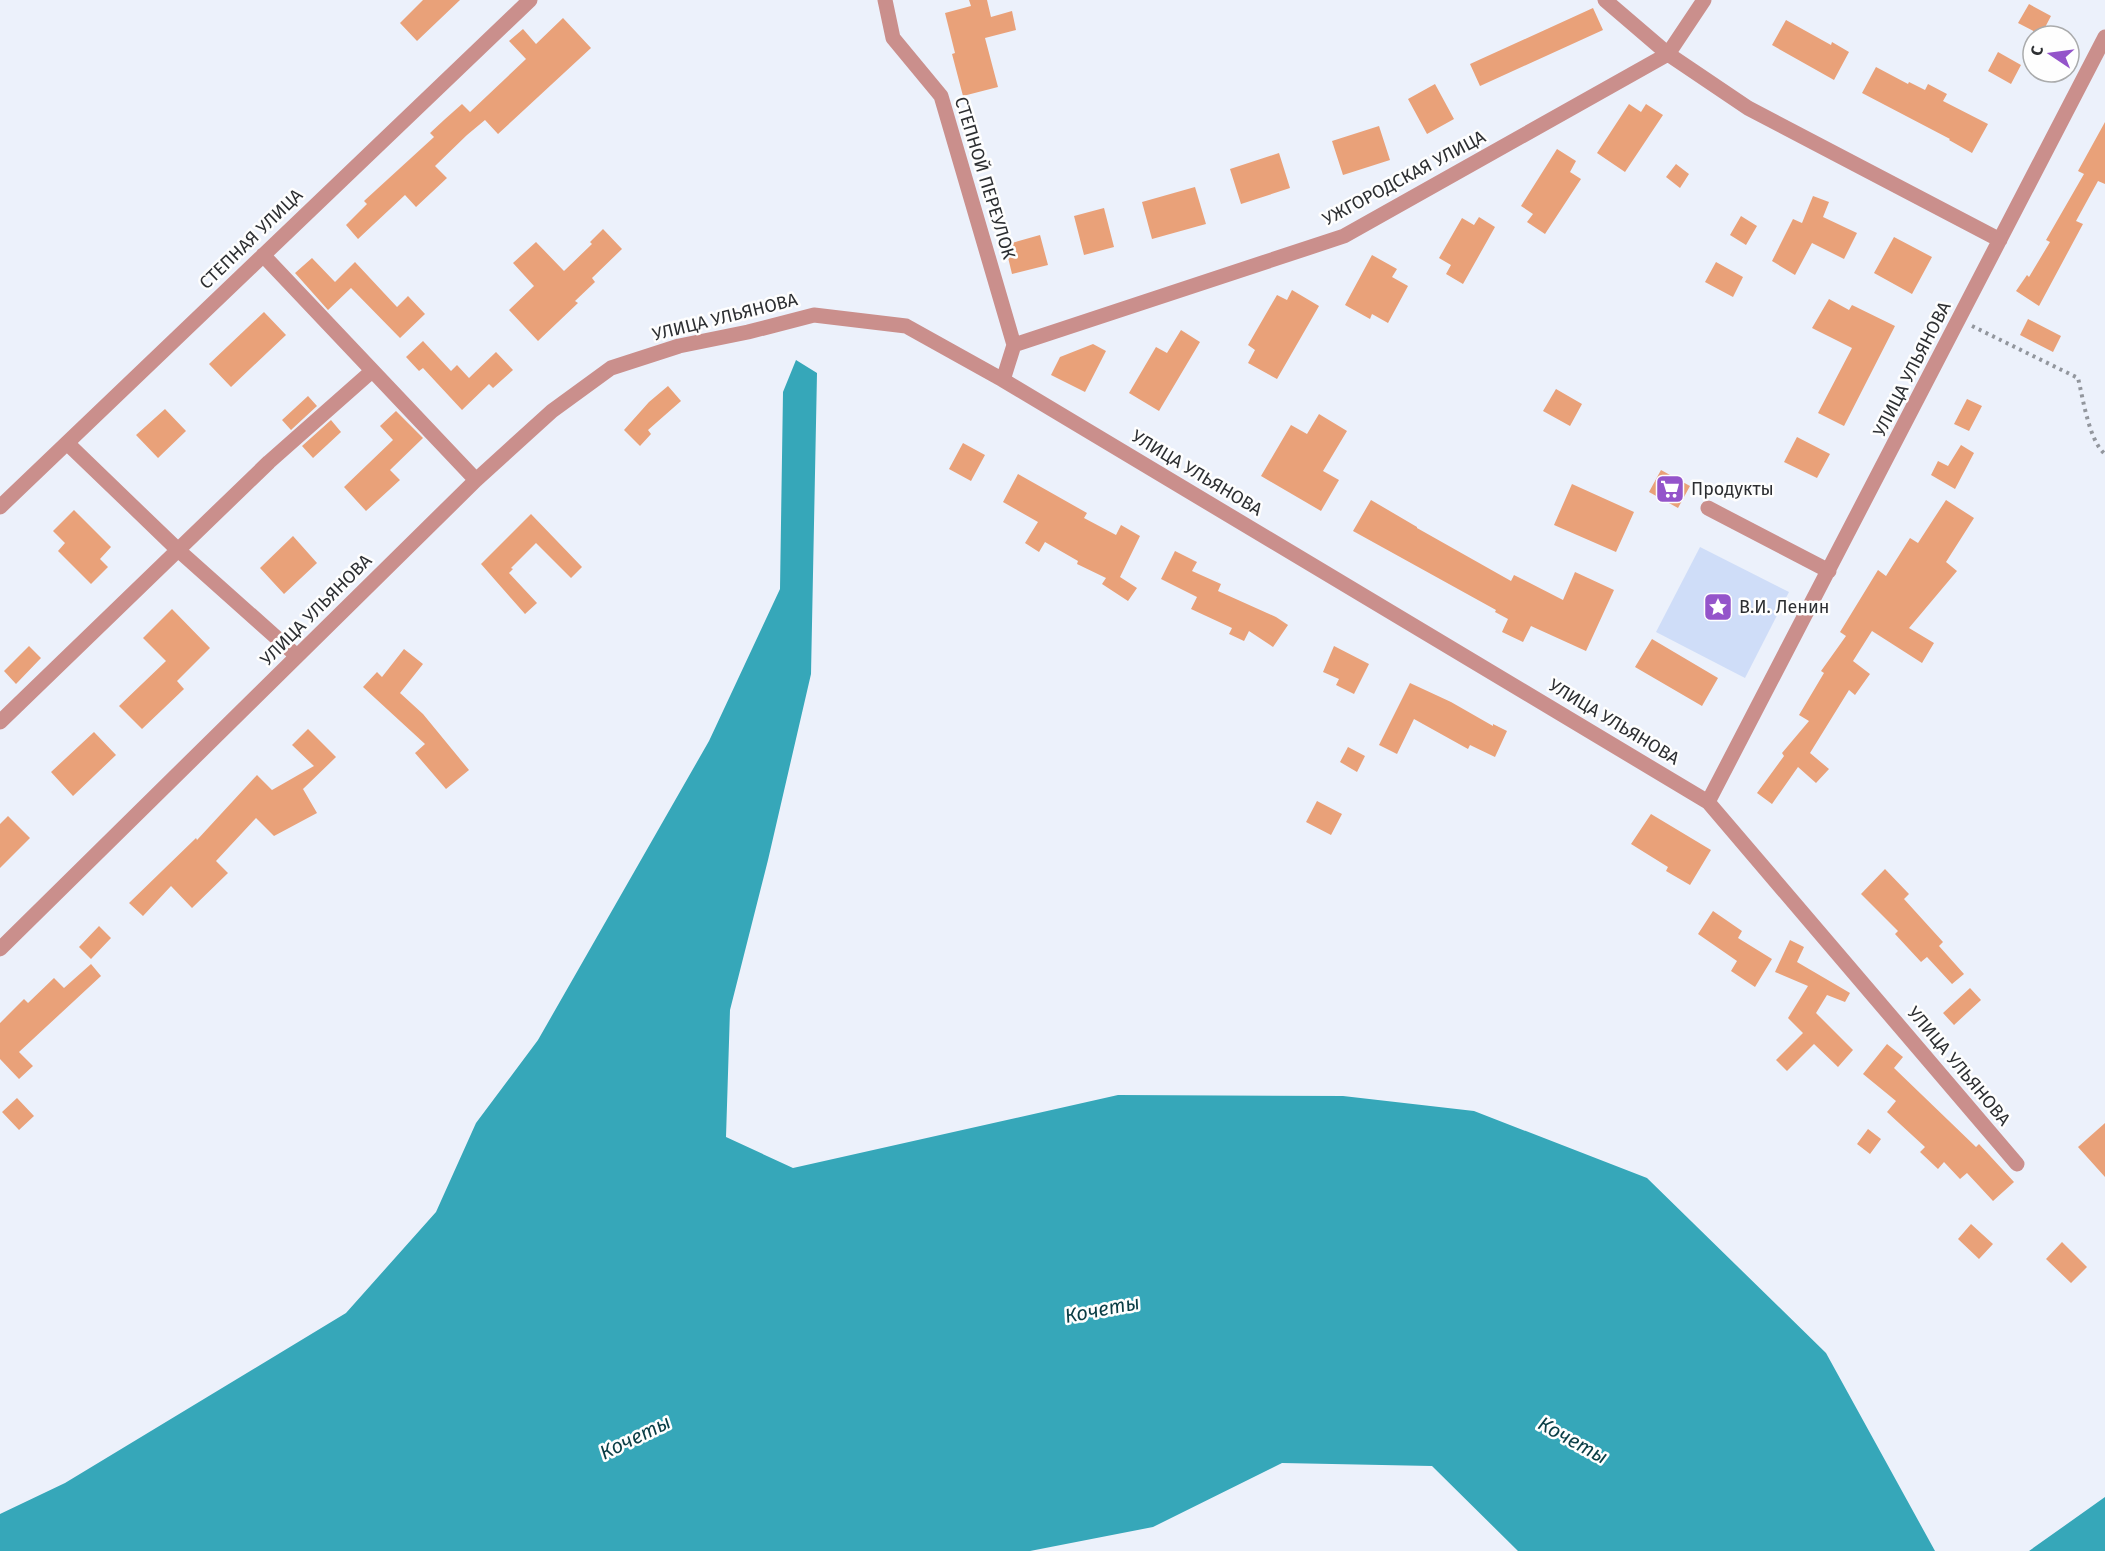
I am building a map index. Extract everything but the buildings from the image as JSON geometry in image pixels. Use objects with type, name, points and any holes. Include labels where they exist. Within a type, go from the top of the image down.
[{"type":"street","name":"СТЕПНАЯ УЛИЦА","points":[[0,507],[530,0]]},
{"type":"street","name":"СТЕПНОЙ ПЕРЕУЛОК","points":[[885,0],[893,38],[941,96],[1014,345]]},
{"type":"street","points":[[1605,0],[1668,54],[1748,108],[2000,240]]},
{"type":"street","name":"УЖГОРОДСКАЯ УЛИЦА","points":[[1014,345],[1344,236],[1668,54],[1704,0]]},
{"type":"street","name":"УЛИЦА УЛЬЯНОВА","points":[[1708,802],[2105,37]]},
{"type":"street","points":[[263,255],[476,480]]},
{"type":"street","name":"УЛИЦА УЛЬЯНОВА","points":[[0,950],[476,480],[552,411],[611,368],[679,346],[814,315],[906,326],[1003,380],[1708,802],[2017,1164]]},
{"type":"street","points":[[1003,380],[1014,345]]},
{"type":"street","points":[[0,722],[269,462],[372,371]]},
{"type":"street","points":[[67,443],[177,549],[297,656]]},
{"type":"street","points":[[1708,508],[1829,571]]},
{"type":"path","points":[[1960,320],[2078,378],[2089,424],[2099,449],[2105,454]]},
{"type":"shaded area","points":[[1700,547],[1789,592],[1745,678],[1656,632]]},
{"type":"water","name":"Кочеты","points":[[796,360],[817,373],[811,674],[730,1010],[726,1137],[793,1168],[1118,1095],[1343,1096],[1474,1111],[1647,1178],[1826,1353],[1935,1551],[1518,1551],[1432,1466],[1282,1463],[1153,1527],[1030,1551],[0,1551],[0,1514],[65,1483],[346,1313],[436,1212],[476,1123],[538,1040],[709,741],[780,589],[783,392]]},
{"type":"water","points":[[2105,1497],[2105,1551],[2029,1551]]},
{"type":"place","name":"Продукты","points":[[1670,489]]},
{"type":"place","name":"В.И. Ленин","points":[[1718,607]]}]
